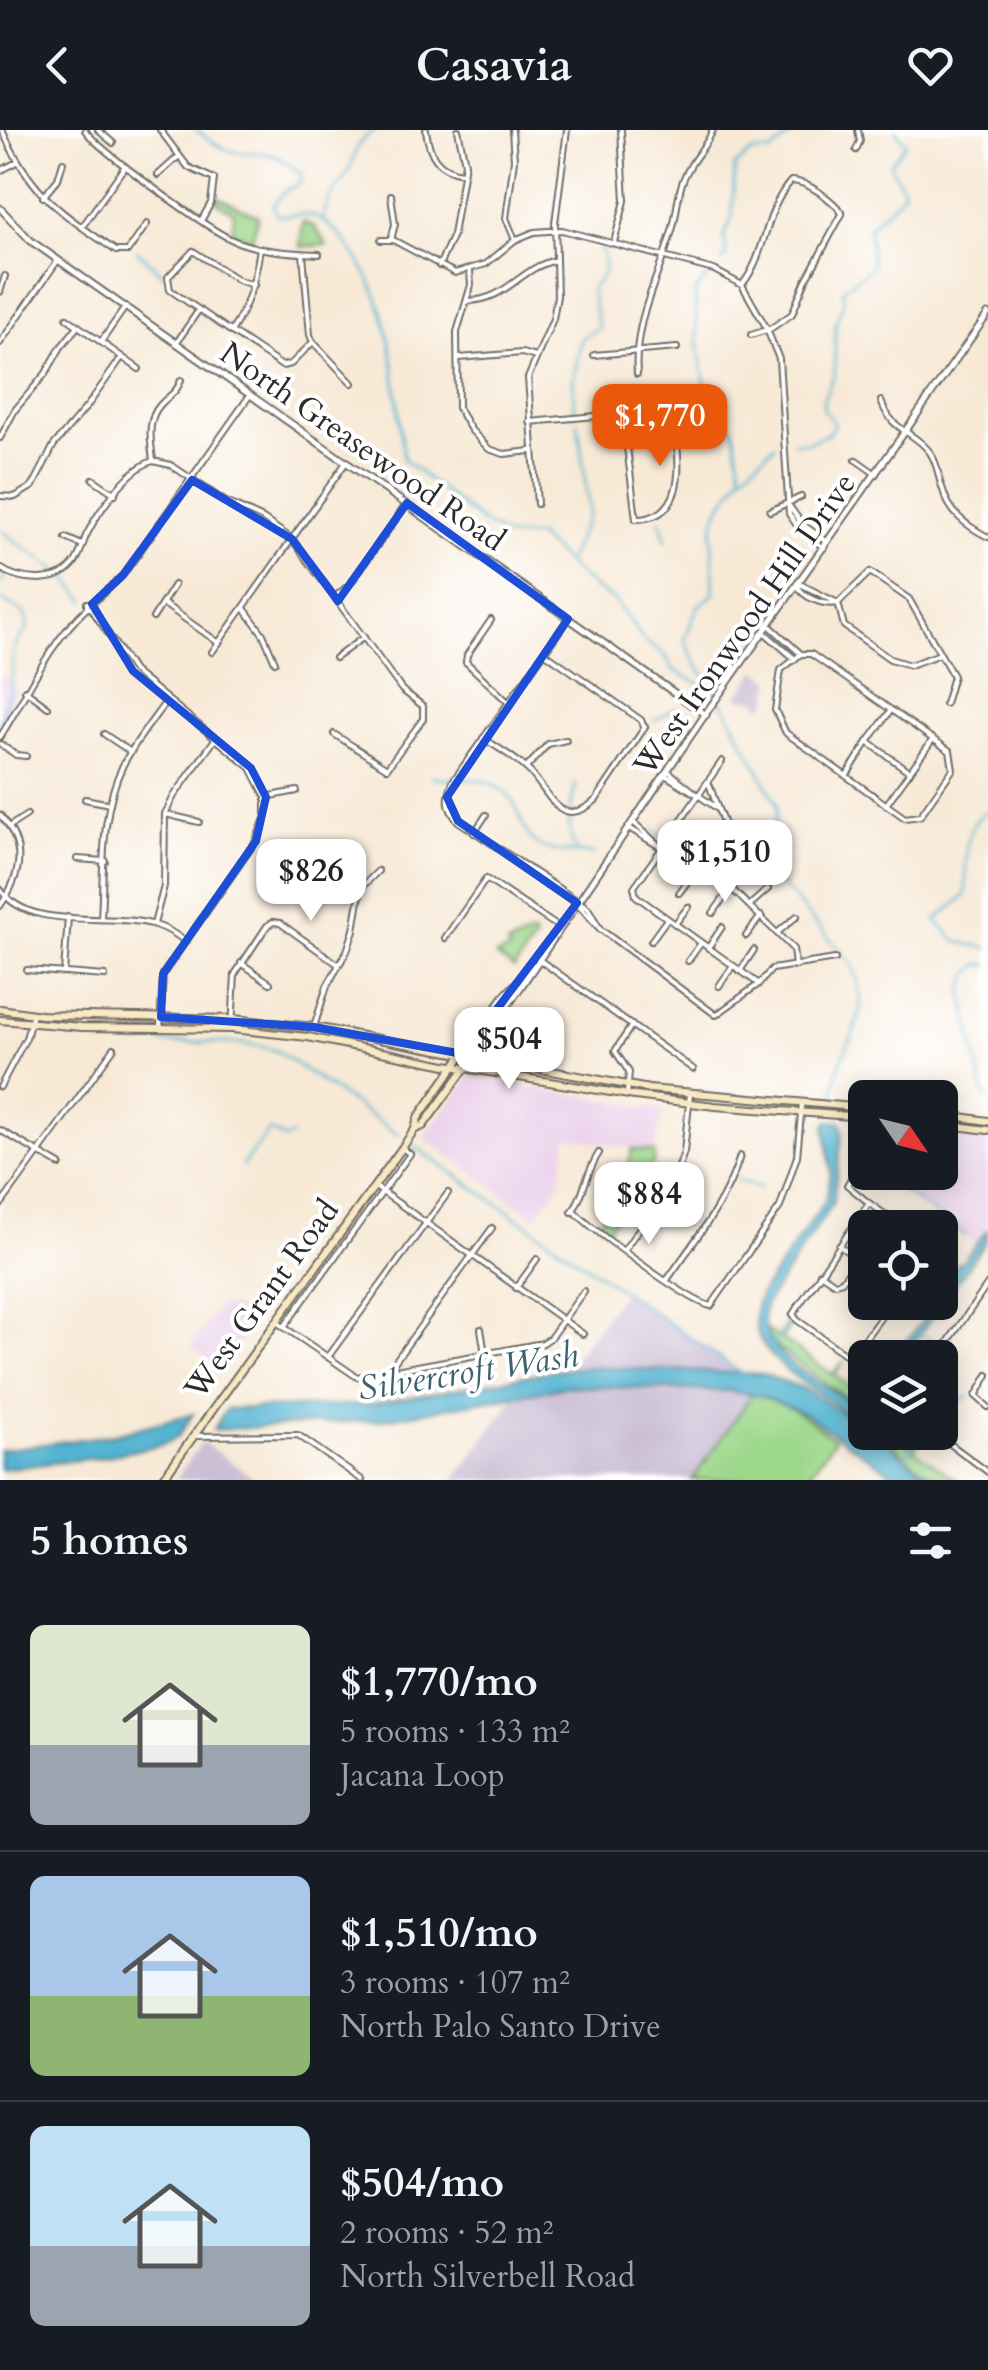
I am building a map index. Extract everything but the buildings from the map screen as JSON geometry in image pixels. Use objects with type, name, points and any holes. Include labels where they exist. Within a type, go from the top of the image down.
[{"type":"main road","points":[[0,1010],[232,1019],[314,1027],[589,1079],[628,1090]]},
{"type":"main road","points":[[0,1020],[308,1037],[546,1080],[848,1115]]},
{"type":"main road","points":[[343,1044],[344,1032]]},
{"type":"main road","name":"West Grant Road","points":[[162,1480],[415,1130],[418,1118],[463,1054]]},
{"type":"main road","name":"West Grant Road","points":[[415,1130],[474,1056]]},
{"type":"main road","points":[[546,1080],[552,1076],[589,1079]]},
{"type":"main road","points":[[801,1108],[848,1108]]},
{"type":"main road","points":[[958,1116],[987,1118]]},
{"type":"main road","points":[[958,1126],[986,1130]]},
{"type":"street","points":[[2,130],[17,162],[43,197],[82,228],[124,254],[147,224]]},
{"type":"street","points":[[85,130],[104,152],[232,240],[260,248],[319,254]]},
{"type":"street","points":[[98,130],[113,143]]},
{"type":"street","points":[[160,130],[188,167],[216,178],[211,203],[202,220]]},
{"type":"street","points":[[426,130],[438,163],[463,173]]},
{"type":"street","points":[[439,266],[453,235],[463,173],[465,157],[458,130]]},
{"type":"street","points":[[512,130],[514,160],[506,218],[516,240]]},
{"type":"street","points":[[537,504],[528,378],[553,318],[559,270],[556,230],[567,130]]},
{"type":"street","points":[[614,242],[625,201],[622,130]]},
{"type":"street","points":[[636,374],[635,351],[646,297],[665,256],[679,208],[680,188],[713,130]]},
{"type":"street","points":[[856,150],[860,141],[858,130]]},
{"type":"street","points":[[158,174],[178,157]]},
{"type":"street","points":[[0,171],[17,162]]},
{"type":"street","points":[[43,197],[58,179],[63,162]]},
{"type":"street","points":[[82,228],[125,166]]},
{"type":"street","points":[[742,285],[758,262],[773,209],[794,178],[844,212],[805,282],[798,306],[786,319],[750,335]]},
{"type":"street","points":[[391,194],[395,224],[391,240]]},
{"type":"street","name":"North Greasewood Road","points":[[0,208],[31,241],[706,715]]},
{"type":"street","points":[[381,240],[391,240],[456,273],[486,264],[516,240],[534,232],[556,230],[714,270],[742,285],[779,359],[789,514],[798,527],[826,545]]},
{"type":"street","points":[[230,333],[255,286],[260,248]]},
{"type":"street","points":[[255,286],[240,281],[193,250],[166,284],[198,311],[285,367],[313,342]]},
{"type":"street","points":[[303,254],[313,342],[352,382]]},
{"type":"street","points":[[0,342],[58,260]]},
{"type":"street","points":[[467,301],[500,294],[532,267],[556,260]]},
{"type":"street","points":[[470,271],[467,301],[457,332],[458,408],[482,445],[498,454],[532,451]]},
{"type":"street","points":[[0,292],[5,276]]},
{"type":"street","points":[[102,342],[126,306]]},
{"type":"street","points":[[176,342],[198,311]]},
{"type":"street","name":"West Ironwood Hill Drive","points":[[474,1056],[724,688],[988,314]]},
{"type":"street","points":[[67,318],[139,369]]},
{"type":"street","points":[[0,438],[15,410],[37,386],[78,326]]},
{"type":"street","points":[[594,356],[678,348]]},
{"type":"street","points":[[458,358],[522,353],[536,357]]},
{"type":"street","points":[[0,496],[14,498],[33,486],[54,445],[88,406],[122,357]]},
{"type":"street","points":[[152,461],[153,416],[181,380]]},
{"type":"street","points":[[0,736],[25,690],[72,622],[124,575],[250,395]]},
{"type":"street","points":[[881,402],[888,419],[931,454],[938,465],[948,504],[958,518],[988,537]]},
{"type":"street","points":[[530,422],[623,414],[669,412],[677,490],[661,513],[635,520],[623,414]]},
{"type":"street","points":[[856,460],[876,474]]},
{"type":"street","points":[[0,568],[24,578],[58,576],[71,568],[130,473],[152,461],[172,465],[292,540],[401,688],[427,711],[387,770],[334,734]]},
{"type":"street","points":[[212,652],[347,461]]},
{"type":"street","points":[[93,480],[115,494]]},
{"type":"street","points":[[770,511],[802,497]]},
{"type":"street","points":[[335,597],[350,584],[407,504]]},
{"type":"street","points":[[66,538],[82,545]]},
{"type":"street","points":[[838,604],[870,572],[909,598],[953,676],[945,704]]},
{"type":"street","points":[[797,584],[838,604],[844,626],[890,659],[912,664],[940,654]]},
{"type":"street","points":[[152,618],[174,585]]},
{"type":"street","points":[[164,604],[218,643]]},
{"type":"street","points":[[90,607],[125,662],[252,768],[266,797],[266,816],[256,841],[163,974],[160,1028]]},
{"type":"street","points":[[244,608],[264,634],[275,662]]},
{"type":"street","points":[[568,619],[453,781],[448,804],[458,821],[577,903],[600,929],[716,1015],[772,969],[835,959]]},
{"type":"street","points":[[491,620],[464,662],[509,703]]},
{"type":"street","points":[[770,625],[802,654]]},
{"type":"street","points":[[764,632],[794,659]]},
{"type":"street","points":[[334,658],[364,637]]},
{"type":"street","points":[[483,738],[526,768],[554,805],[571,812],[587,808],[596,800],[647,726],[544,652]]},
{"type":"street","points":[[802,654],[811,654],[950,752],[953,769],[920,816],[905,818],[786,733],[774,710],[781,670],[802,654]]},
{"type":"street","points":[[25,690],[48,707]]},
{"type":"street","points":[[101,919],[110,804],[131,752],[167,699]]},
{"type":"street","points":[[846,776],[892,710]]},
{"type":"street","points":[[104,734],[131,752]]},
{"type":"street","points":[[154,924],[163,892],[166,814],[216,738]]},
{"type":"street","points":[[886,805],[932,739]]},
{"type":"street","points":[[526,768],[548,744],[566,740]]},
{"type":"street","points":[[868,742],[910,772]]},
{"type":"street","points":[[0,744],[16,755],[26,756]]},
{"type":"street","points":[[671,835],[722,762]]},
{"type":"street","points":[[666,773],[718,809]]},
{"type":"street","points":[[708,780],[740,864]]},
{"type":"street","points":[[266,797],[298,791]]},
{"type":"street","points":[[86,799],[110,804]]},
{"type":"street","points":[[439,805],[448,804]]},
{"type":"street","points":[[166,814],[199,822]]},
{"type":"street","points":[[0,815],[17,840],[20,870],[0,906]]},
{"type":"street","points":[[10,826],[27,815]]},
{"type":"street","points":[[474,832],[486,815]]},
{"type":"street","points":[[631,825],[695,872],[731,888],[793,949],[795,966]]},
{"type":"street","points":[[703,860],[726,827]]},
{"type":"street","points":[[662,848],[634,887],[636,896],[758,984]]},
{"type":"street","points":[[77,859],[105,861]]},
{"type":"street","points":[[314,1027],[326,986],[340,965],[354,930],[361,888],[378,871]]},
{"type":"street","points":[[679,893],[695,872]]},
{"type":"street","points":[[445,938],[486,879],[560,928]]},
{"type":"street","points":[[714,913],[731,888]]},
{"type":"street","points":[[750,905],[768,888]]},
{"type":"street","points":[[0,889],[6,898],[32,913],[154,924],[186,942]]},
{"type":"street","points":[[676,924],[688,907]]},
{"type":"street","points":[[746,936],[760,916]]},
{"type":"street","points":[[778,933],[796,916]]},
{"type":"street","points":[[64,972],[68,917]]},
{"type":"street","points":[[651,940],[667,919]]},
{"type":"street","points":[[232,1030],[235,974],[273,920],[340,965]]},
{"type":"street","points":[[708,948],[722,927]]},
{"type":"street","points":[[688,962],[701,943]]},
{"type":"street","points":[[740,970],[754,950]]},
{"type":"street","points":[[538,960],[693,1069]]},
{"type":"street","name":"West Ironwood Hill Drive","points":[[463,1054],[504,996],[538,960]]},
{"type":"street","points":[[241,963],[270,983]]},
{"type":"street","points":[[718,986],[733,966]]},
{"type":"street","points":[[26,970],[105,976]]},
{"type":"street","points":[[0,1087],[32,1024],[33,1014]]},
{"type":"street","points":[[628,1090],[629,1072],[614,1052],[632,1025]]},
{"type":"street","points":[[0,1206],[114,1048]]},
{"type":"street","points":[[624,1250],[674,1178],[684,1152],[690,1099]]},
{"type":"street","points":[[599,1153],[574,1212],[710,1307],[780,1207],[797,1156],[801,1108]]},
{"type":"street","points":[[986,1130],[987,1118]]},
{"type":"street","points":[[0,1130],[60,1166]]},
{"type":"street","name":"West Grant Road","points":[[284,1327],[410,1154],[402,1148]]},
{"type":"street","points":[[667,1280],[720,1205],[740,1156]]},
{"type":"street","points":[[374,1186],[583,1334]]},
{"type":"street","points":[[853,1190],[879,1210]]},
{"type":"street","points":[[328,1358],[448,1193]]},
{"type":"street","points":[[869,1203],[792,1314],[853,1357],[879,1320]]},
{"type":"street","points":[[388,1371],[492,1228]]},
{"type":"street","points":[[820,1273],[835,1283],[842,1282],[854,1264],[854,1256],[840,1246]]},
{"type":"street","points":[[516,1288],[537,1259]]},
{"type":"street","points":[[949,1340],[988,1284]]},
{"type":"street","points":[[276,1321],[357,1377],[543,1343],[584,1291]]},
{"type":"street","points":[[481,1329],[485,1354]]},
{"type":"street","points":[[988,1375],[974,1396],[988,1407]]},
{"type":"street","points":[[194,1435],[298,1434],[362,1480]]},
{"type":"street","points":[[958,1450],[988,1472]]},
{"type":"highlighted area","points":[[192,480],[292,539],[338,601],[407,503],[568,619],[447,797],[458,821],[577,903],[463,1054],[314,1027],[161,1017],[163,974],[256,841],[266,797],[251,768],[133,671],[92,604],[123,575]]},
{"type":"shaded area","points":[[757,670],[772,681],[763,707],[755,699],[737,698]]},
{"type":"shaded area","points":[[0,674],[19,688],[0,723]]},
{"type":"shaded area","points":[[469,1077],[663,1110],[654,1152],[568,1137],[559,1185],[535,1217],[424,1138]]},
{"type":"shaded area","points":[[958,1138],[988,1142],[988,1227],[974,1242],[958,1231],[958,1210],[928,1210],[899,1190],[958,1190]]},
{"type":"shaded area","points":[[624,1290],[759,1385],[691,1480],[454,1480],[528,1378],[564,1373]]},
{"type":"shaded area","points":[[219,1305],[233,1306],[255,1322],[224,1366],[218,1367],[191,1347]]},
{"type":"shaded area","points":[[202,1442],[256,1480],[175,1480]]},
{"type":"green space","points":[[218,197],[258,216],[252,240],[232,233],[234,212],[217,203]]},
{"type":"green space","points":[[303,222],[315,227],[327,245],[300,247]]},
{"type":"green space","points":[[533,934],[535,939],[514,969],[496,956],[510,950],[507,945]]},
{"type":"green space","points":[[632,1149],[654,1152],[654,1161],[608,1229],[598,1223],[610,1207],[616,1175],[628,1168]]},
{"type":"green space","points":[[787,1323],[791,1325],[782,1339],[832,1374],[844,1362],[835,1376],[848,1385],[848,1399],[770,1342],[765,1329],[777,1337]]},
{"type":"green space","points":[[759,1385],[835,1439],[805,1480],[692,1480]]},
{"type":"green space","points":[[899,1450],[914,1450],[957,1480],[935,1476]]},
{"type":"water","points":[[828,1121],[840,1122],[843,1130],[833,1203],[766,1303],[763,1320],[776,1348],[804,1373],[848,1401],[848,1415],[769,1353],[758,1335],[755,1315],[761,1293],[826,1200],[831,1173],[825,1126]]},
{"type":"water","points":[[988,1229],[985,1242],[958,1280],[961,1263]]},
{"type":"water","points":[[923,1320],[930,1320],[916,1340],[908,1340]]},
{"type":"water","points":[[592,1367],[762,1374],[803,1388],[848,1417],[848,1443],[805,1414],[761,1396],[728,1391],[568,1386],[379,1420],[213,1430],[226,1409],[368,1405],[550,1371]]},
{"type":"water","points":[[193,1414],[178,1437],[164,1444],[103,1457],[0,1469],[0,1450],[111,1435]]},
{"type":"water","points":[[858,1450],[896,1450],[934,1480],[902,1480]]},
{"type":"waterway","points":[[197,130],[228,150],[273,155],[302,175],[300,184],[286,190],[273,205],[277,215],[306,215],[325,222],[342,238],[365,271],[391,349],[404,460],[482,522],[508,537],[537,536],[597,590],[614,600],[645,642],[663,653],[675,671],[710,689],[725,707],[777,804],[769,871],[852,964],[859,985],[858,1019],[836,1079],[834,1098]]},
{"type":"waterway","points":[[323,220],[328,202],[360,143],[376,130]]},
{"type":"waterway","points":[[721,261],[727,256],[724,237],[732,217],[735,166],[752,152],[771,152],[793,130]]},
{"type":"waterway","points":[[794,443],[809,442],[829,433],[834,423],[824,410],[823,400],[834,375],[836,321],[844,301],[842,290],[872,267],[869,228],[904,190],[890,165],[906,143],[895,130]]},
{"type":"waterway","points":[[575,415],[573,381],[581,339],[599,327],[590,289],[604,272],[601,250]]},
{"type":"waterway","points":[[137,251],[163,274]]},
{"type":"waterway","points":[[707,277],[695,292],[701,366],[713,402],[734,429],[742,475],[718,510],[712,531],[714,594],[698,606],[685,639],[721,701]]},
{"type":"waterway","points":[[568,560],[589,513],[578,422]]},
{"type":"waterway","points":[[743,474],[775,445]]},
{"type":"waterway","points":[[659,519],[666,541]]},
{"type":"waterway","points":[[0,530],[57,570]]},
{"type":"waterway","points":[[0,584],[4,577]]},
{"type":"waterway","points":[[66,577],[86,601]]},
{"type":"waterway","points":[[0,599],[25,614],[28,628],[14,648],[11,686],[0,721]]},
{"type":"waterway","points":[[654,721],[676,708]]},
{"type":"waterway","points":[[431,776],[492,784],[510,798],[527,832],[539,845],[594,854]]},
{"type":"waterway","points":[[576,784],[569,826],[576,850]]},
{"type":"waterway","points":[[988,810],[979,817],[969,837],[966,895],[936,920],[957,942],[988,948]]},
{"type":"waterway","points":[[653,830],[693,859],[719,871],[749,872],[767,867]]},
{"type":"waterway","points":[[988,965],[980,964],[969,974],[963,993],[983,1091],[988,1099]]},
{"type":"waterway","points":[[124,1043],[145,1043]]},
{"type":"waterway","points":[[161,1043],[234,1043],[277,1051],[399,1135]]},
{"type":"waterway","points":[[242,1166],[269,1131],[285,1139],[292,1135]]},
{"type":"waterway","points":[[414,1146],[741,1373]]},
{"type":"waterway","points":[[737,1180],[760,1188]]},
{"type":"waterway","points":[[901,1190],[966,1236]]},
{"type":"waterway","points":[[773,1347],[789,1323]]},
{"type":"waterway","points":[[919,1333],[931,1340]]},
{"type":"waterway","points":[[958,1401],[969,1397]]},
{"type":"waterway","points":[[903,1460],[910,1450]]},
{"type":"water label","name":"Silvercroft Wash","points":[[468,1371]]}]
